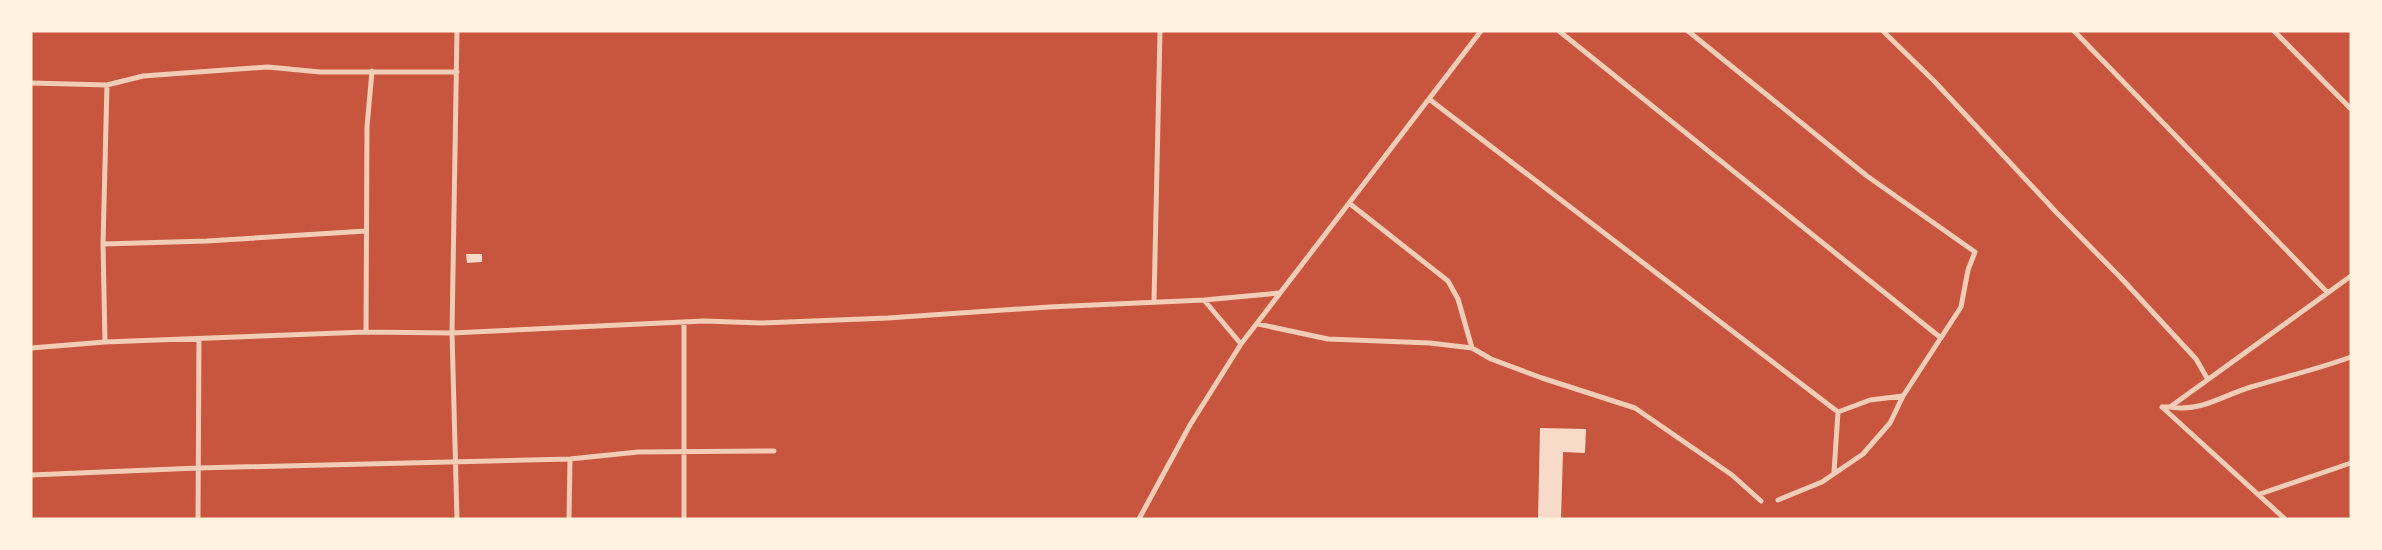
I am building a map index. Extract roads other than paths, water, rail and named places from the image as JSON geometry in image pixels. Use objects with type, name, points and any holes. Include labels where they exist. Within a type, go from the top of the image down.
[{"type":"street","points":[[456,31],[457,72],[452,333],[457,519]]},
{"type":"street","points":[[1154,302],[1160,31]]},
{"type":"street","points":[[1139,519],[1190,425],[1241,344],[1481,31]]},
{"type":"street","points":[[1558,31],[1941,338]]},
{"type":"street","points":[[1688,31],[1867,176],[1975,252],[1968,270],[1961,308],[1903,396],[1890,423],[1863,454],[1822,482],[1778,500]]},
{"type":"street","points":[[1883,31],[1935,82],[2057,213],[2122,279],[2196,359],[2207,378]]},
{"type":"street","points":[[2074,31],[2327,292]]},
{"type":"street","points":[[2274,31],[2351,109]]},
{"type":"street","points":[[31,83],[107,85],[143,76],[268,67],[320,72],[457,72]]},
{"type":"street","points":[[366,332],[367,127],[372,72]]},
{"type":"street","points":[[105,342],[103,244],[107,85]]},
{"type":"street","points":[[1429,99],[1838,412]]},
{"type":"street","points":[[1349,203],[1448,281],[1458,299],[1472,348]]},
{"type":"street","points":[[103,244],[207,241],[366,231]]},
{"type":"street","points":[[2170,406],[2351,276]]},
{"type":"street","points":[[31,348],[105,342],[200,340],[366,332],[452,333],[704,321],[762,323],[888,318],[1049,307],[1204,300],[1279,293]]},
{"type":"street","points":[[1204,300],[1241,344]]},
{"type":"street","points":[[684,323],[682,451],[684,519]]},
{"type":"street","points":[[1258,324],[1328,340],[1430,343],[1472,348],[1491,359],[1542,378],[1635,408],[1732,475],[1760,501]]},
{"type":"street","points":[[198,519],[200,340]]},
{"type":"street","points":[[2285,519],[2260,494],[2162,407],[2170,406],[2187,410],[2206,405],[2249,388],[2309,372],[2351,357]]},
{"type":"street","points":[[1838,412],[1870,400],[1903,396]]},
{"type":"street","points":[[1834,472],[1838,412]]},
{"type":"street","points":[[31,474],[570,459],[638,452],[774,451]]},
{"type":"street","points":[[569,519],[570,459]]},
{"type":"street","points":[[2260,494],[2351,463]]}]
